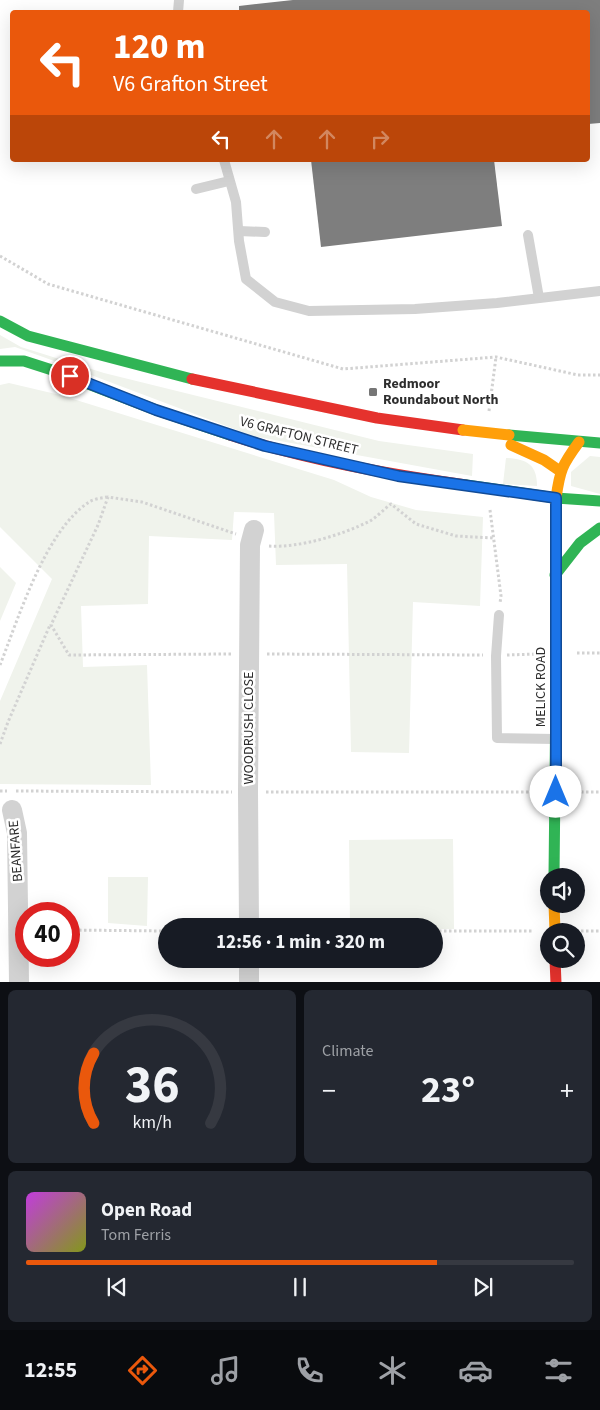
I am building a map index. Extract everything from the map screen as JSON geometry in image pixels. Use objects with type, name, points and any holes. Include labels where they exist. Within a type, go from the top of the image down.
[{"type":"main road","points":[[0,321],[28,336],[206,384],[377,418],[463,430],[510,440],[592,441]]},
{"type":"main road","name":"V6 GRAFTON STREET","points":[[0,361],[24,361],[156,410],[265,446],[398,476],[556,498],[600,501]]},
{"type":"main road","points":[[510,440],[560,471],[566,459],[592,441]]},
{"type":"main road","name":"MELICK ROAD","points":[[554,868],[556,498],[560,471]]},
{"type":"main road","points":[[555,575],[580,543],[600,528]]},
{"type":"main road","points":[[555,968],[556,982]]},
{"type":"street","name":"WOODRUSH CLOSE","points":[[250,918],[248,792],[252,538]]},
{"type":"street","name":"BEANFARE","points":[[12,801],[17,833],[19,982]]},
{"type":"street","points":[[249,968],[249,982]]},
{"type":"lane","points":[[224,162],[236,202],[239,241],[246,279],[275,302],[309,311],[415,309],[497,303],[600,291]]},
{"type":"lane","points":[[196,189],[229,181]]},
{"type":"lane","points":[[239,231],[265,232]]},
{"type":"lane","points":[[528,235],[539,298]]},
{"type":"lane","points":[[498,616],[496,656],[497,738],[556,739]]},
{"type":"path","points":[[0,256],[48,284],[343,369],[496,357],[578,375],[600,375]]},
{"type":"path","points":[[0,744],[51,625],[98,525],[108,497]]},
{"type":"path","points":[[0,665],[36,575],[49,549],[65,525],[91,500],[108,497],[142,502],[173,511],[235,534],[281,547],[330,537],[372,521],[391,504],[416,524],[456,536],[493,538]]},
{"type":"path","points":[[51,625],[69,655],[496,656],[556,654]]},
{"type":"path","points":[[12,801],[248,792],[600,792]]},
{"type":"path","points":[[80,930],[158,931]]},
{"type":"path","points":[[443,931],[540,931]]},
{"type":"path","points":[[585,931],[600,931]]},
{"type":"shaded area","points":[[0,335],[21,347],[104,373],[379,441],[473,454],[472,476],[253,436],[15,347],[0,349]]},
{"type":"shaded area","points":[[9,383],[60,395],[334,480],[371,497],[416,510],[483,517],[480,606],[413,602],[409,753],[351,752],[347,564],[276,565],[274,513],[234,512],[232,540],[149,536],[148,604],[81,606],[83,667],[147,665],[151,785],[0,784],[0,701],[52,579],[0,527],[0,385]]},
{"type":"shaded area","points":[[590,456],[600,457],[600,494],[571,486],[571,472]]},
{"type":"shaded area","points":[[506,458],[525,461],[529,464],[535,472],[537,486],[503,484]]},
{"type":"shaded area","points":[[0,567],[16,583],[0,621]]},
{"type":"shaded area","points":[[453,839],[454,929],[443,929],[443,918],[350,918],[349,840]]},
{"type":"shaded area","points":[[108,877],[148,877],[147,926],[108,923]]},
{"type":"building","points":[[293,0],[600,0],[600,123],[590,124],[590,10],[239,10],[239,6]]},
{"type":"building","points":[[311,162],[494,162],[502,226],[321,247]]},
{"type":"traffic: fast","points":[[0,321],[28,336],[192,379]]},
{"type":"traffic: fast","points":[[0,361],[24,361],[52,370],[156,410],[230,435]]},
{"type":"traffic: fast","points":[[509,435],[600,443]]},
{"type":"traffic: fast","points":[[466,485],[508,491]]},
{"type":"traffic: fast","points":[[508,491],[556,498],[600,501]]},
{"type":"traffic: fast","points":[[555,575],[580,543],[600,528]]},
{"type":"traffic: fast","points":[[554,868],[556,686]]},
{"type":"traffic: slow","points":[[463,430],[509,435]]},
{"type":"traffic: slow","points":[[556,686],[556,498],[563,468],[579,442]]},
{"type":"traffic: slow","points":[[511,445],[544,460],[560,471]]},
{"type":"traffic: slow","points":[[554,913],[555,923]]},
{"type":"traffic: jam","points":[[192,379],[377,418],[463,430]]},
{"type":"traffic: jam","points":[[230,435],[318,459],[466,485]]},
{"type":"traffic: jam","points":[[555,968],[556,982]]},
{"type":"place","name":"Redmoor Roundabout North","points":[[373,392]]},
{"type":"route","points":[[70,376],[156,410],[265,446],[398,476],[556,498],[556,792]]}]
